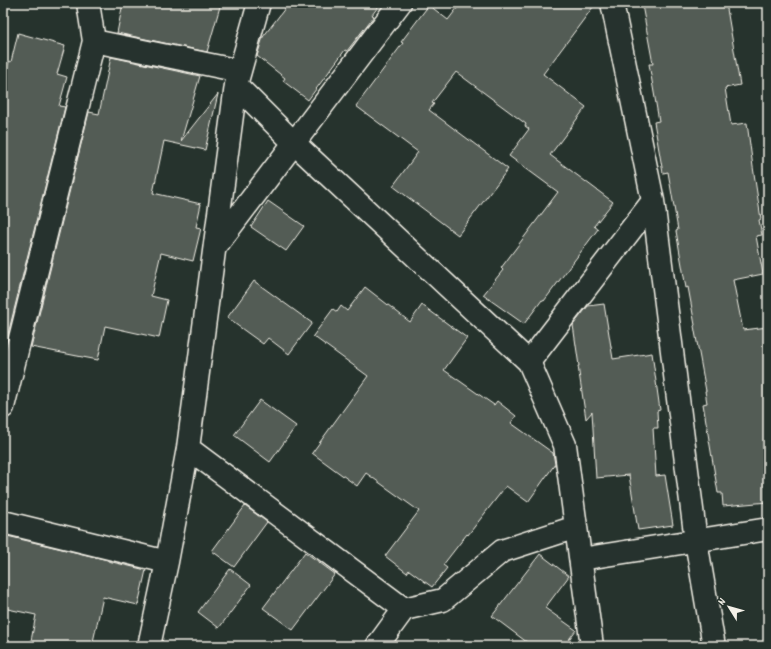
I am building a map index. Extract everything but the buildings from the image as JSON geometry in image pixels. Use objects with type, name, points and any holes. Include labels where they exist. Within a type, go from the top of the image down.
[{"type":"street","points":[[3,407],[94,41],[88,3]]},
{"type":"street","points":[[149,646],[167,562],[188,448],[238,78],[259,3]]},
{"type":"street","points":[[215,247],[400,3]]},
{"type":"street","points":[[612,3],[653,201],[696,541],[714,646]]},
{"type":"street","points":[[94,41],[238,78],[294,143],[529,362],[565,445],[592,646]]},
{"type":"street","points":[[529,362],[653,201]]},
{"type":"street","points":[[188,448],[404,609]]},
{"type":"street","points":[[3,522],[167,562]]},
{"type":"street","points":[[377,646],[404,609],[443,600],[502,551],[576,527]]},
{"type":"street","points":[[581,559],[768,529]]}]
